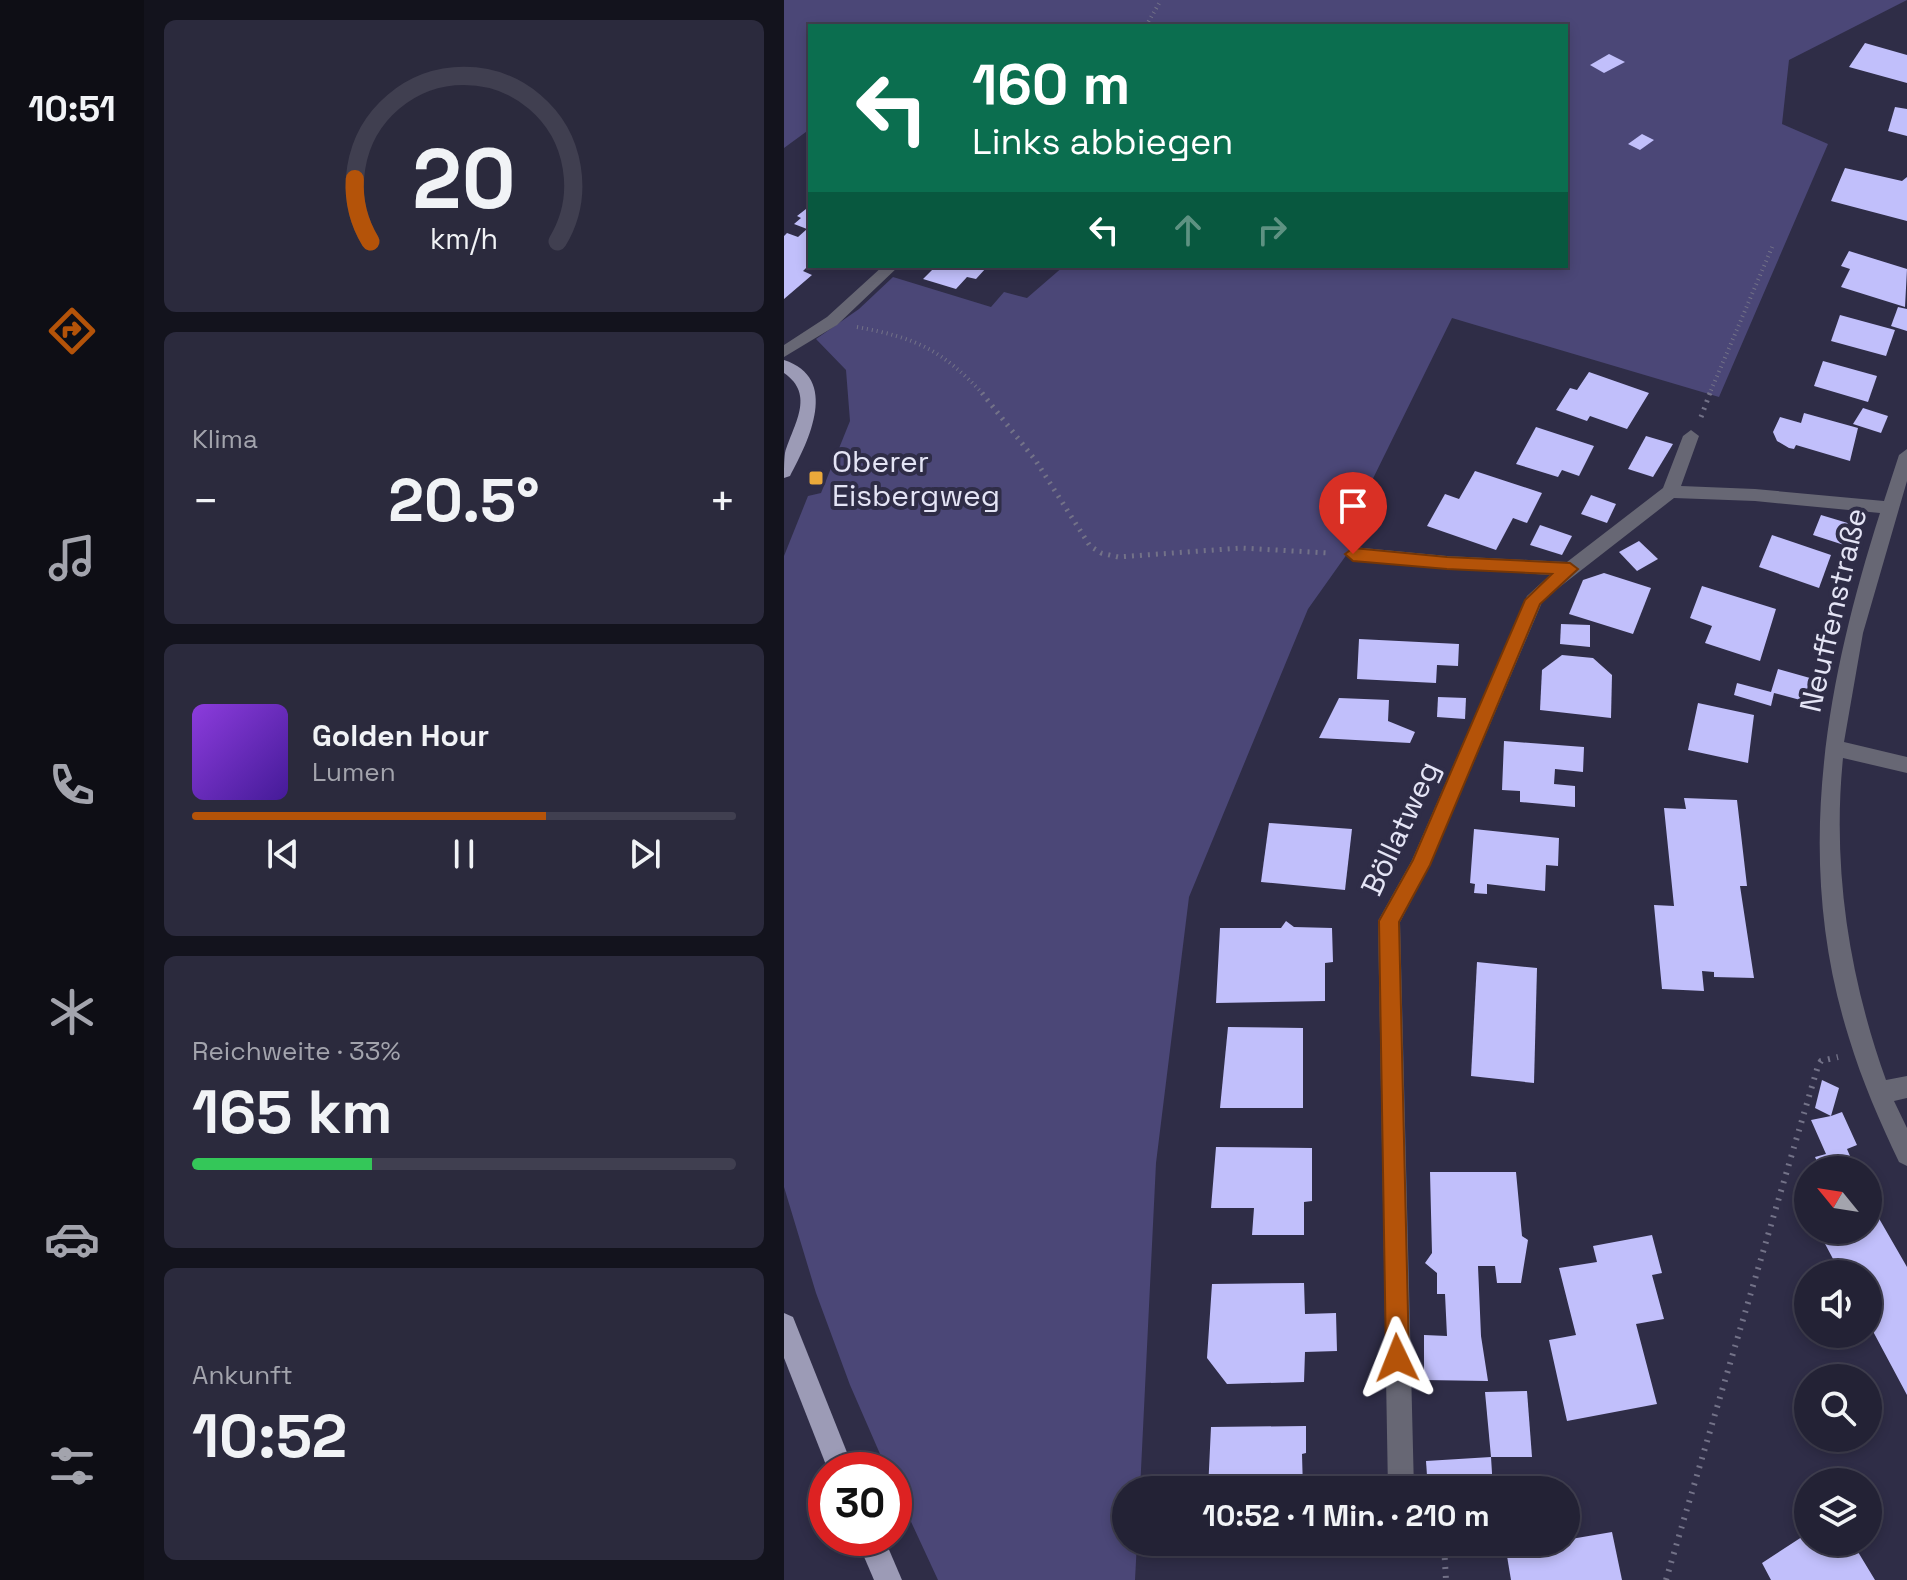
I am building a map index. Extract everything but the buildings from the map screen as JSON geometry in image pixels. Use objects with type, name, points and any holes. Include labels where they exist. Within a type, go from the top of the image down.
[{"type":"main road","points":[[784,365],[808,385],[810,403],[784,472]]},
{"type":"main road","points":[[784,1326],[834,1452]]},
{"type":"main road","points":[[878,1556],[888,1580]]},
{"type":"street","points":[[784,352],[832,321],[890,268]]},
{"type":"street","points":[[1691,436],[1670,492],[1755,495],[1890,508]]},
{"type":"street","name":"Neuffenstraße","points":[[1907,455],[1847,660],[1834,748],[1829,873],[1843,977],[1880,1093],[1907,1154]]},
{"type":"street","name":"Böllatweg","points":[[1401,1476],[1389,921],[1420,865],[1533,600],[1670,492]]},
{"type":"street","points":[[1353,554],[1447,563],[1570,569]]},
{"type":"street","points":[[1834,748],[1907,765]]},
{"type":"street","points":[[1880,1093],[1907,1087]]},
{"type":"path","points":[[1147,24],[1161,0]]},
{"type":"path","points":[[1691,436],[1773,245]]},
{"type":"path","points":[[832,321],[907,336],[954,366],[988,398],[1090,546],[1101,553],[1118,557],[1241,548],[1353,554]]},
{"type":"path","points":[[1666,1580],[1818,1066],[1821,1061],[1865,1051]]},
{"type":"path","points":[[1445,1556],[1446,1580]]},
{"type":"shaded area","points":[[784,0],[1907,0],[1789,60],[1782,124],[1828,144],[1719,397],[1452,318],[1357,511],[1352,547],[1308,609],[1189,897],[1156,1163],[1141,1476],[1112,1476],[1112,1556],[1136,1556],[1135,1580],[938,1580],[912,1524],[912,1452],[879,1452],[816,1293],[784,1187],[784,556],[808,496],[821,493],[850,421],[846,370],[816,339],[859,309],[893,277],[991,307],[1004,292],[1027,298],[1062,268],[1568,268],[1568,24],[808,24],[808,130],[784,148]]},
{"type":"place","name":"Oberer Eisbergweg","points":[[816,478]]},
{"type":"route","points":[[1353,554],[1447,563],[1570,569],[1533,600],[1420,865],[1389,921],[1397,1358]]}]
